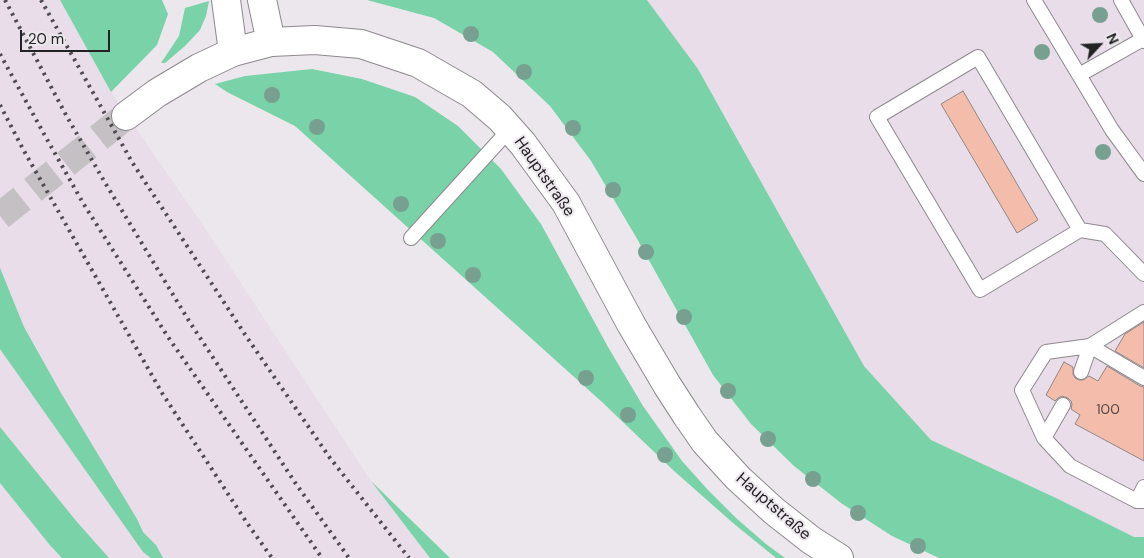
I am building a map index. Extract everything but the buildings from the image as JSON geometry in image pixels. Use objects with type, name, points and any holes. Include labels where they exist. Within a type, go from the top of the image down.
[{"type":"main road","points":[[226,0],[233,52]]},
{"type":"main road","points":[[262,0],[271,42]]},
{"type":"main road","name":"Hauptstraße","points":[[126,116],[157,93],[199,68],[233,52],[271,42],[316,40],[361,44],[418,63],[472,94],[500,118],[523,144],[566,203],[635,332],[705,442],[738,478],[774,511],[811,540],[839,558]]},
{"type":"lane","points":[[1034,0],[1112,130],[1144,174]]},
{"type":"lane","points":[[1079,75],[1143,40],[1121,0]]},
{"type":"lane","points":[[1080,230],[978,58],[878,117],[980,290],[1080,230],[1104,234],[1144,274]]},
{"type":"lane","points":[[411,238],[510,129]]},
{"type":"lane","points":[[1144,312],[1090,346],[1046,352],[1022,390],[1044,438],[1070,466],[1140,501],[1144,487]]},
{"type":"lane","points":[[1081,372],[1090,346]]},
{"type":"lane","points":[[1090,346],[1144,378]]},
{"type":"lane","points":[[1044,438],[1063,405]]},
{"type":"shaded area","points":[[0,0],[60,0],[111,92],[202,224],[371,481],[430,558],[0,558]]},
{"type":"shaded area","points":[[647,0],[1144,0],[1144,537],[1134,537],[1056,498],[931,440],[864,366],[698,69]]},
{"type":"green space","points":[[60,0],[162,0],[168,14],[157,45],[111,92]]},
{"type":"green space","points":[[367,0],[647,0],[698,69],[864,366],[931,440],[1056,498],[1134,537],[1144,537],[1144,558],[939,558],[892,536],[841,503],[794,466],[751,424],[713,375],[591,161],[550,106],[493,52],[434,18]]},
{"type":"green space","points":[[209,1],[206,16],[200,30],[165,63],[161,63],[179,36],[185,8]]},
{"type":"green space","points":[[312,69],[362,79],[415,97],[458,126],[501,169],[541,224],[608,347],[643,406],[682,461],[736,518],[785,558],[776,558],[733,523],[673,470],[602,402],[295,126],[227,92],[215,84],[245,76]]},
{"type":"green space","points":[[0,268],[24,327],[61,393],[143,532],[156,545],[163,558],[151,558],[143,552],[0,349]]},
{"type":"green space","points":[[0,427],[77,522],[109,558],[62,558],[49,544],[0,483]]},
{"type":"green space","points":[[371,481],[450,558],[430,558]]},
{"type":"tunnel","points":[[0,216],[126,116]]},
{"type":"railway","points":[[5,0],[66,115],[189,321],[296,484],[349,558]]},
{"type":"railway","points":[[41,0],[132,162],[246,336],[330,458],[409,558]]},
{"type":"railway","points":[[0,54],[83,203],[168,337],[322,558]]},
{"type":"railway","points":[[0,105],[24,151],[162,393],[272,558]]}]
